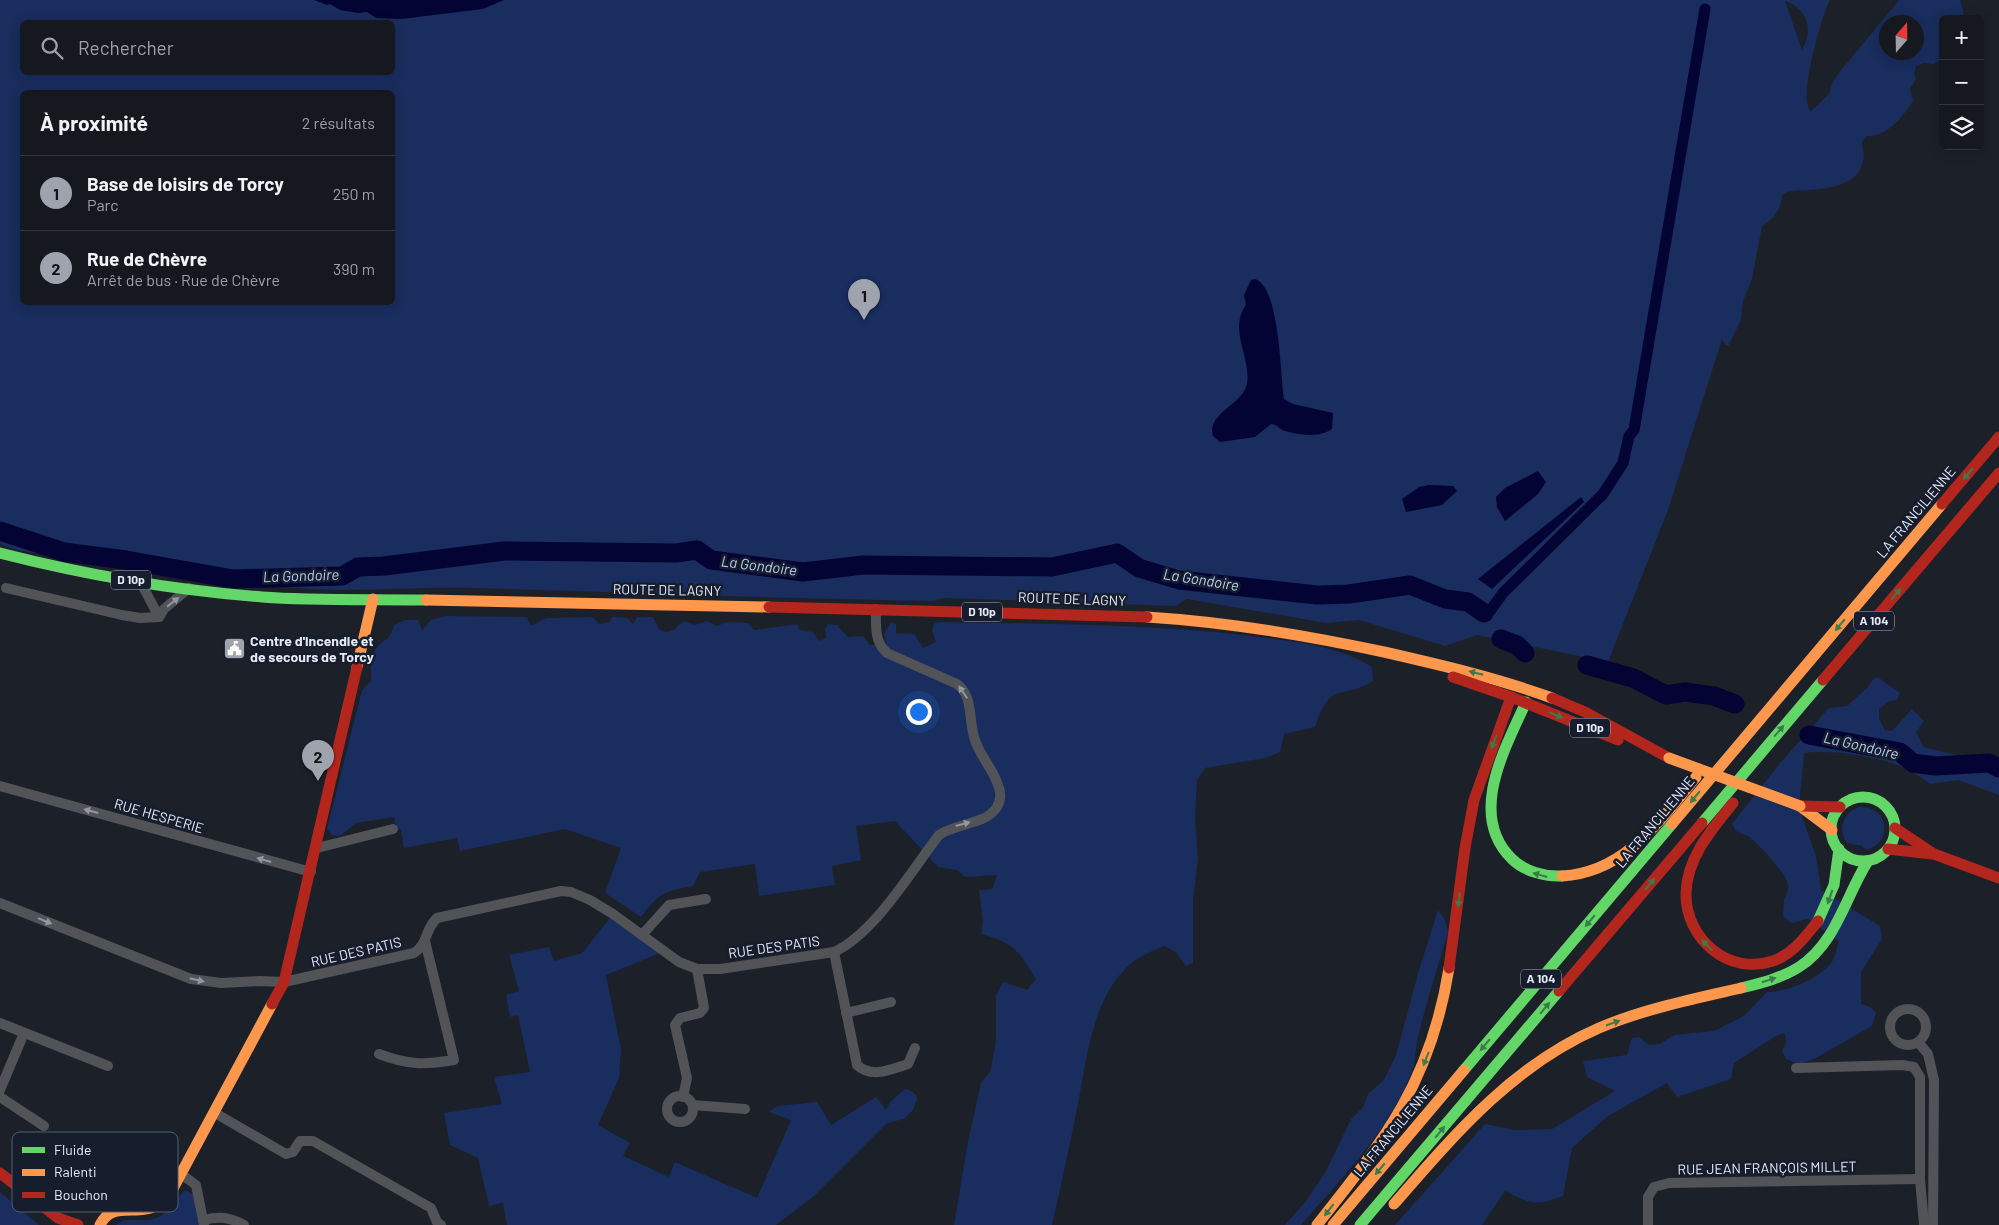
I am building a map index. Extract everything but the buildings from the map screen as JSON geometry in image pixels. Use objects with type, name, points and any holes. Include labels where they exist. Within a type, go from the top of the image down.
[{"type":"main road","name":"LA FRANCILIENNE","points":[[1333,1225],[1999,437]]},
{"type":"main road","name":"A 104","points":[[1362,1224],[1999,473]]},
{"type":"main road","name":"D 10p","points":[[0,554],[57,568],[189,588],[264,597],[374,599]]},
{"type":"main road","points":[[178,1180],[284,982],[374,599]]},
{"type":"main road","name":"ROUTE DE LAGNY","points":[[374,599],[1083,614],[1196,620],[1303,635],[1397,657]]},
{"type":"main road","name":"D 10p","points":[[1397,657],[1475,672],[1523,686],[1585,712],[1669,758]]},
{"type":"main road","name":"D 10p","points":[[1397,657],[1526,702],[1648,752],[1800,806],[1832,830]]},
{"type":"main road","points":[[1523,686],[1526,702]]},
{"type":"main road","points":[[1317,1225],[1394,1122],[1412,1091],[1429,1053],[1445,992],[1471,815],[1483,770],[1511,697],[1523,686]]},
{"type":"main road","points":[[1539,692],[1526,702],[1496,778],[1491,807],[1492,824],[1501,847],[1512,859],[1529,871],[1554,878],[1584,874],[1617,859],[1636,844],[1726,742],[1749,733]]},
{"type":"main road","points":[[1748,768],[1741,795],[1707,836],[1694,858],[1689,875],[1686,895],[1689,915],[1696,932],[1706,946],[1729,961],[1751,965],[1772,962],[1792,953],[1808,936],[1824,911],[1835,880],[1839,849],[1832,830],[1834,816],[1840,807],[1853,799],[1873,799],[1888,810],[1895,828],[1894,839],[1888,849],[1879,857],[1868,860],[1852,859],[1839,849]]},
{"type":"main road","name":"D 10p","points":[[1800,806],[1840,807]]},
{"type":"main road","points":[[1895,828],[1934,854],[1999,878]]},
{"type":"main road","points":[[1888,849],[1934,854]]},
{"type":"main road","points":[[1362,1224],[1383,1216],[1470,1116],[1542,1058],[1600,1027],[1641,1014],[1771,980],[1791,972],[1809,961],[1826,940],[1856,878],[1868,860]]},
{"type":"main road","points":[[0,1173],[12,1182]]},
{"type":"main road","points":[[50,1212],[58,1218],[78,1225]]},
{"type":"main road","points":[[100,1225],[101,1221],[113,1212]]},
{"type":"street","points":[[140,581],[159,617]]},
{"type":"street","points":[[6,588],[122,615],[140,618],[159,617]]},
{"type":"street","points":[[159,617],[164,609],[189,588]]},
{"type":"street","name":"RUE DES PATIS","points":[[284,982],[414,953],[421,948],[433,922],[444,916],[560,891],[571,892],[590,900],[679,962],[697,969],[720,969],[834,952],[847,946],[864,932],[926,852],[946,830],[991,814],[999,801],[998,784],[975,741],[965,692],[956,684],[882,649],[878,643],[876,632],[876,609]]},
{"type":"street","name":"RUE HESPERIE","points":[[0,786],[311,872]]},
{"type":"street","points":[[317,848],[393,829]]},
{"type":"street","points":[[642,935],[669,906],[706,899]]},
{"type":"street","points":[[0,903],[191,979],[220,983],[264,980],[284,982]]},
{"type":"street","points":[[379,1054],[401,1063],[436,1063],[454,1060],[425,941]]},
{"type":"street","points":[[834,952],[857,1065],[864,1071],[875,1073],[908,1064],[915,1048]]},
{"type":"street","points":[[682,1097],[688,1078],[675,1025],[680,1018],[700,1013],[704,1008],[697,969]]},
{"type":"street","points":[[846,1012],[891,1002]]},
{"type":"street","points":[[0,1023],[108,1066]]},
{"type":"street","points":[[0,1090],[24,1033]]},
{"type":"street","points":[[1918,1042],[1928,1054],[1934,1080],[1933,1225]]},
{"type":"street","points":[[1796,1068],[1902,1065],[1914,1067],[1920,1078],[1920,1179],[1924,1225]]},
{"type":"street","points":[[682,1097],[689,1099],[692,1105],[693,1113],[688,1120],[680,1122],[672,1119],[668,1112],[669,1104],[674,1098],[682,1097]]},
{"type":"street","points":[[0,1098],[44,1126]]},
{"type":"street","points":[[692,1105],[745,1109]]},
{"type":"street","points":[[215,1113],[286,1154],[293,1152],[300,1140],[313,1141],[430,1208],[437,1222],[441,1225]]},
{"type":"street","points":[[181,1174],[196,1185],[204,1222],[224,1217],[244,1225]]},
{"type":"street","name":"RUE JEAN FRANÇOIS MILLET","points":[[1648,1225],[1648,1197],[1654,1187],[1669,1183],[1920,1179]]},
{"type":"shaded area","points":[[0,0],[1830,0],[1812,57],[1807,91],[1807,104],[1811,111],[1829,94],[1833,81],[1879,24],[1879,60],[1924,60],[1924,15],[1887,15],[1899,0],[1960,0],[1963,15],[1939,15],[1939,61],[1934,64],[1924,63],[1916,66],[1914,74],[1916,79],[1910,89],[1913,101],[1888,130],[1867,136],[1862,142],[1864,159],[1856,176],[1833,187],[1792,191],[1782,195],[1782,200],[1776,213],[1762,226],[1752,279],[1743,301],[1741,320],[1729,345],[1726,345],[1722,339],[1668,510],[1608,662],[1477,635],[1445,646],[1359,620],[1326,623],[1187,599],[1176,606],[942,598],[934,601],[877,600],[476,588],[318,589],[261,585],[156,572],[16,550],[0,544]],"holes":[[[1785,1],[1793,4],[1803,14],[1808,28],[1808,35],[1802,50]]]},
{"type":"shaded area","points":[[314,0],[504,0],[483,9],[401,19],[376,18],[367,12],[358,13],[340,10],[330,4],[327,5]]},
{"type":"shaded area","points":[[1255,279],[1263,285],[1270,298],[1274,314],[1284,399],[1293,404],[1333,413],[1332,429],[1327,432],[1315,435],[1297,434],[1285,431],[1271,424],[1255,437],[1220,442],[1213,436],[1214,422],[1238,399],[1246,387],[1247,367],[1239,325],[1246,305],[1244,295],[1251,280]]},
{"type":"shaded area","points":[[1538,471],[1546,482],[1538,494],[1505,521],[1497,507],[1496,497],[1505,488]]},
{"type":"shaded area","points":[[1429,485],[1453,486],[1457,491],[1442,505],[1406,512],[1402,499],[1419,487]]},
{"type":"shaded area","points":[[1581,497],[1584,502],[1492,589],[1478,579]]},
{"type":"shaded area","points":[[445,616],[527,617],[531,626],[546,618],[592,617],[600,624],[610,622],[612,617],[627,618],[633,624],[637,617],[653,617],[659,629],[666,632],[674,630],[683,621],[695,625],[707,621],[717,626],[727,622],[748,623],[754,630],[798,624],[799,630],[813,632],[819,641],[826,638],[825,629],[828,624],[837,625],[848,637],[863,636],[870,645],[887,644],[884,634],[890,623],[896,624],[896,633],[914,634],[923,648],[936,642],[932,630],[934,623],[942,622],[1097,625],[1175,629],[1267,638],[1314,645],[1344,654],[1372,667],[1373,681],[1361,687],[1332,696],[1321,712],[1315,727],[1284,734],[1280,752],[1265,758],[1205,768],[1197,780],[1195,819],[1198,858],[1193,900],[1193,963],[1186,966],[1176,952],[1164,946],[1129,965],[1104,999],[1087,1054],[1052,1225],[954,1225],[968,1141],[981,1083],[990,1072],[996,1042],[996,995],[1003,982],[1027,990],[1036,979],[1025,961],[1014,949],[1001,941],[981,934],[983,922],[979,890],[992,889],[997,875],[965,877],[957,870],[938,867],[895,821],[856,826],[861,860],[832,866],[835,885],[759,896],[755,864],[700,872],[693,886],[662,895],[652,903],[641,917],[605,893],[621,848],[565,829],[460,851],[457,838],[404,848],[401,830],[395,824],[394,817],[356,823],[340,836],[332,835],[327,829],[362,690],[371,681],[373,654],[378,646],[388,638],[394,625],[405,620],[418,620],[422,630],[431,620]]},
{"type":"shaded area","points":[[1874,678],[1879,678],[1900,693],[1897,700],[1889,701],[1879,709],[1879,719],[1885,730],[1892,731],[1912,709],[1924,721],[1916,732],[1924,747],[1999,766],[1999,795],[1958,780],[1930,784],[1911,771],[1873,758],[1844,753],[1804,753],[1799,808],[1816,856],[1821,890],[1880,926],[1882,939],[1861,972],[1861,1004],[1870,1007],[1876,1012],[1872,1026],[1816,1058],[1799,1064],[1786,1059],[1782,1051],[1786,1042],[1785,1033],[1776,1036],[1734,1063],[1731,1079],[1677,1097],[1667,1083],[1608,1116],[1572,1148],[1563,1196],[1534,1202],[1521,1199],[1505,1191],[1482,1225],[1395,1225],[1485,1124],[1515,1130],[1552,1129],[1615,1091],[1587,1077],[1583,1061],[1627,1055],[1632,1038],[1639,1037],[1649,1045],[1660,1044],[1674,1035],[1714,1031],[1744,1016],[1767,992],[1794,987],[1813,978],[1828,967],[1834,958],[1839,941],[1808,919],[1791,923],[1783,916],[1784,900],[1789,887],[1784,875],[1750,837],[1736,831],[1732,824],[1780,763],[1829,708],[1847,706],[1868,687]]},
{"type":"shaded area","points":[[1859,807],[1869,808],[1877,812],[1882,818],[1884,825],[1884,833],[1881,840],[1875,846],[1866,850],[1862,846],[1847,843],[1842,832],[1843,822],[1846,817]]},
{"type":"shaded area","points":[[1438,910],[1445,920],[1448,932],[1421,1025],[1413,1067],[1402,1093],[1378,1134],[1301,1225],[1285,1225],[1307,1200],[1326,1171],[1351,1119],[1363,1107],[1368,1094],[1384,1080],[1396,1055],[1419,970]]},
{"type":"shaded area","points":[[613,914],[665,951],[606,975],[621,1049],[619,1078],[598,1125],[630,1143],[623,1156],[669,1177],[675,1162],[757,1198],[791,1120],[769,1112],[777,1106],[817,1102],[831,1125],[876,1097],[886,1110],[890,1102],[905,1089],[910,1090],[916,1095],[917,1099],[913,1110],[904,1119],[887,1123],[813,1197],[776,1225],[507,1225],[503,1203],[489,1206],[478,1158],[450,1145],[444,1113],[502,1104],[494,1077],[530,1072],[518,1015],[510,1017],[506,995],[519,991],[509,955],[549,947],[554,961],[582,953]]},
{"type":"shaded area","points":[[185,1190],[193,1194],[199,1225],[116,1225],[125,1220],[149,1220],[165,1212],[178,1212],[178,1198]]},
{"type":"shaded area","points":[[0,1192],[12,1202],[12,1212],[24,1212],[39,1225],[0,1225]]},
{"type":"waterway","points":[[1484,613],[1490,611],[1503,593],[1603,494],[1623,463],[1629,436],[1634,430],[1705,9]]},
{"type":"waterway","name":"La Gondoire","points":[[0,531],[64,552],[126,560],[233,579],[342,576],[358,567],[384,566],[504,551],[676,553],[697,550],[711,560],[803,572],[863,565],[1052,567],[1117,553],[1139,568],[1179,580],[1317,595],[1349,594],[1410,585],[1445,599],[1468,602],[1484,613]]},
{"type":"waterway","name":"La Gondoire","points":[[1501,639],[1517,645],[1525,653]]},
{"type":"waterway","name":"La Gondoire","points":[[1587,665],[1633,678],[1666,695],[1685,692],[1714,696],[1735,704]]},
{"type":"waterway","name":"La Gondoire","points":[[1809,735],[1900,752],[1913,763],[1935,766],[1989,763],[1999,768]]},
{"type":"traffic: fast","points":[[0,553],[130,581],[229,594],[303,599],[426,600]]},
{"type":"traffic: fast","points":[[1702,823],[1823,680]]},
{"type":"traffic: fast","points":[[1526,702],[1500,761],[1494,782],[1491,802],[1492,823],[1499,842],[1512,859],[1522,867],[1535,872],[1562,876]]},
{"type":"traffic: fast","points":[[1863,797],[1881,803],[1889,811],[1895,829],[1889,847],[1881,855],[1863,861],[1845,855],[1837,847],[1831,829],[1837,811],[1845,803],[1863,797]]},
{"type":"traffic: fast","points":[[1464,1070],[1672,824]]},
{"type":"traffic: fast","points":[[1818,921],[1834,885],[1839,849]]},
{"type":"traffic: fast","points":[[1741,988],[1786,974],[1812,957],[1831,932],[1868,861]]},
{"type":"traffic: fast","points":[[1360,1225],[1559,991]]},
{"type":"traffic: slow","points":[[1672,824],[1942,504]]},
{"type":"traffic: slow","points":[[357,667],[373,599]]},
{"type":"traffic: slow","points":[[426,600],[769,607]]},
{"type":"traffic: slow","points":[[1147,617],[1236,626],[1354,646],[1469,672],[1552,698]]},
{"type":"traffic: slow","points":[[1669,758],[1800,806]]},
{"type":"traffic: slow","points":[[1562,876],[1584,873],[1622,855],[1654,827],[1696,777]]},
{"type":"traffic: slow","points":[[1800,806],[1832,830]]},
{"type":"traffic: slow","points":[[1317,1225],[1384,1135],[1418,1076],[1441,1008],[1449,968]]},
{"type":"traffic: slow","points":[[1394,1204],[1439,1153],[1487,1104],[1539,1061],[1568,1043],[1616,1021],[1669,1005],[1741,988]]},
{"type":"traffic: slow","points":[[178,1179],[272,1004]]},
{"type":"traffic: slow","points":[[1333,1225],[1464,1070]]},
{"type":"traffic: slow","points":[[100,1225],[113,1212]]},
{"type":"traffic: jam","points":[[1942,504],[1999,437]]},
{"type":"traffic: jam","points":[[1823,680],[1999,473]]},
{"type":"traffic: jam","points":[[769,607],[1147,617]]},
{"type":"traffic: jam","points":[[272,1004],[284,982],[357,667]]},
{"type":"traffic: jam","points":[[1453,677],[1511,697],[1618,740]]},
{"type":"traffic: jam","points":[[1449,968],[1465,848],[1474,800],[1511,697]]},
{"type":"traffic: jam","points":[[1552,698],[1585,712],[1669,758]]},
{"type":"traffic: jam","points":[[1733,803],[1702,844],[1687,880],[1688,909],[1693,925],[1701,938],[1712,950],[1725,958],[1740,963],[1756,964],[1773,961],[1787,954],[1818,921]]},
{"type":"traffic: jam","points":[[1800,806],[1840,807]]},
{"type":"traffic: jam","points":[[1559,991],[1702,823]]},
{"type":"traffic: jam","points":[[1895,828],[1934,854],[1999,878]]},
{"type":"traffic: jam","points":[[1888,849],[1932,854]]},
{"type":"traffic: jam","points":[[0,1173],[12,1182]]},
{"type":"traffic: jam","points":[[50,1212],[58,1218],[78,1225]]},
{"type":"place","name":"Base de loisirs de Torcy","points":[[864,320]]},
{"type":"place","name":"Centre d'incendie et de secours de Torcy","points":[[234,649]]},
{"type":"place","name":"Rue de Chèvre","points":[[318,781]]}]
